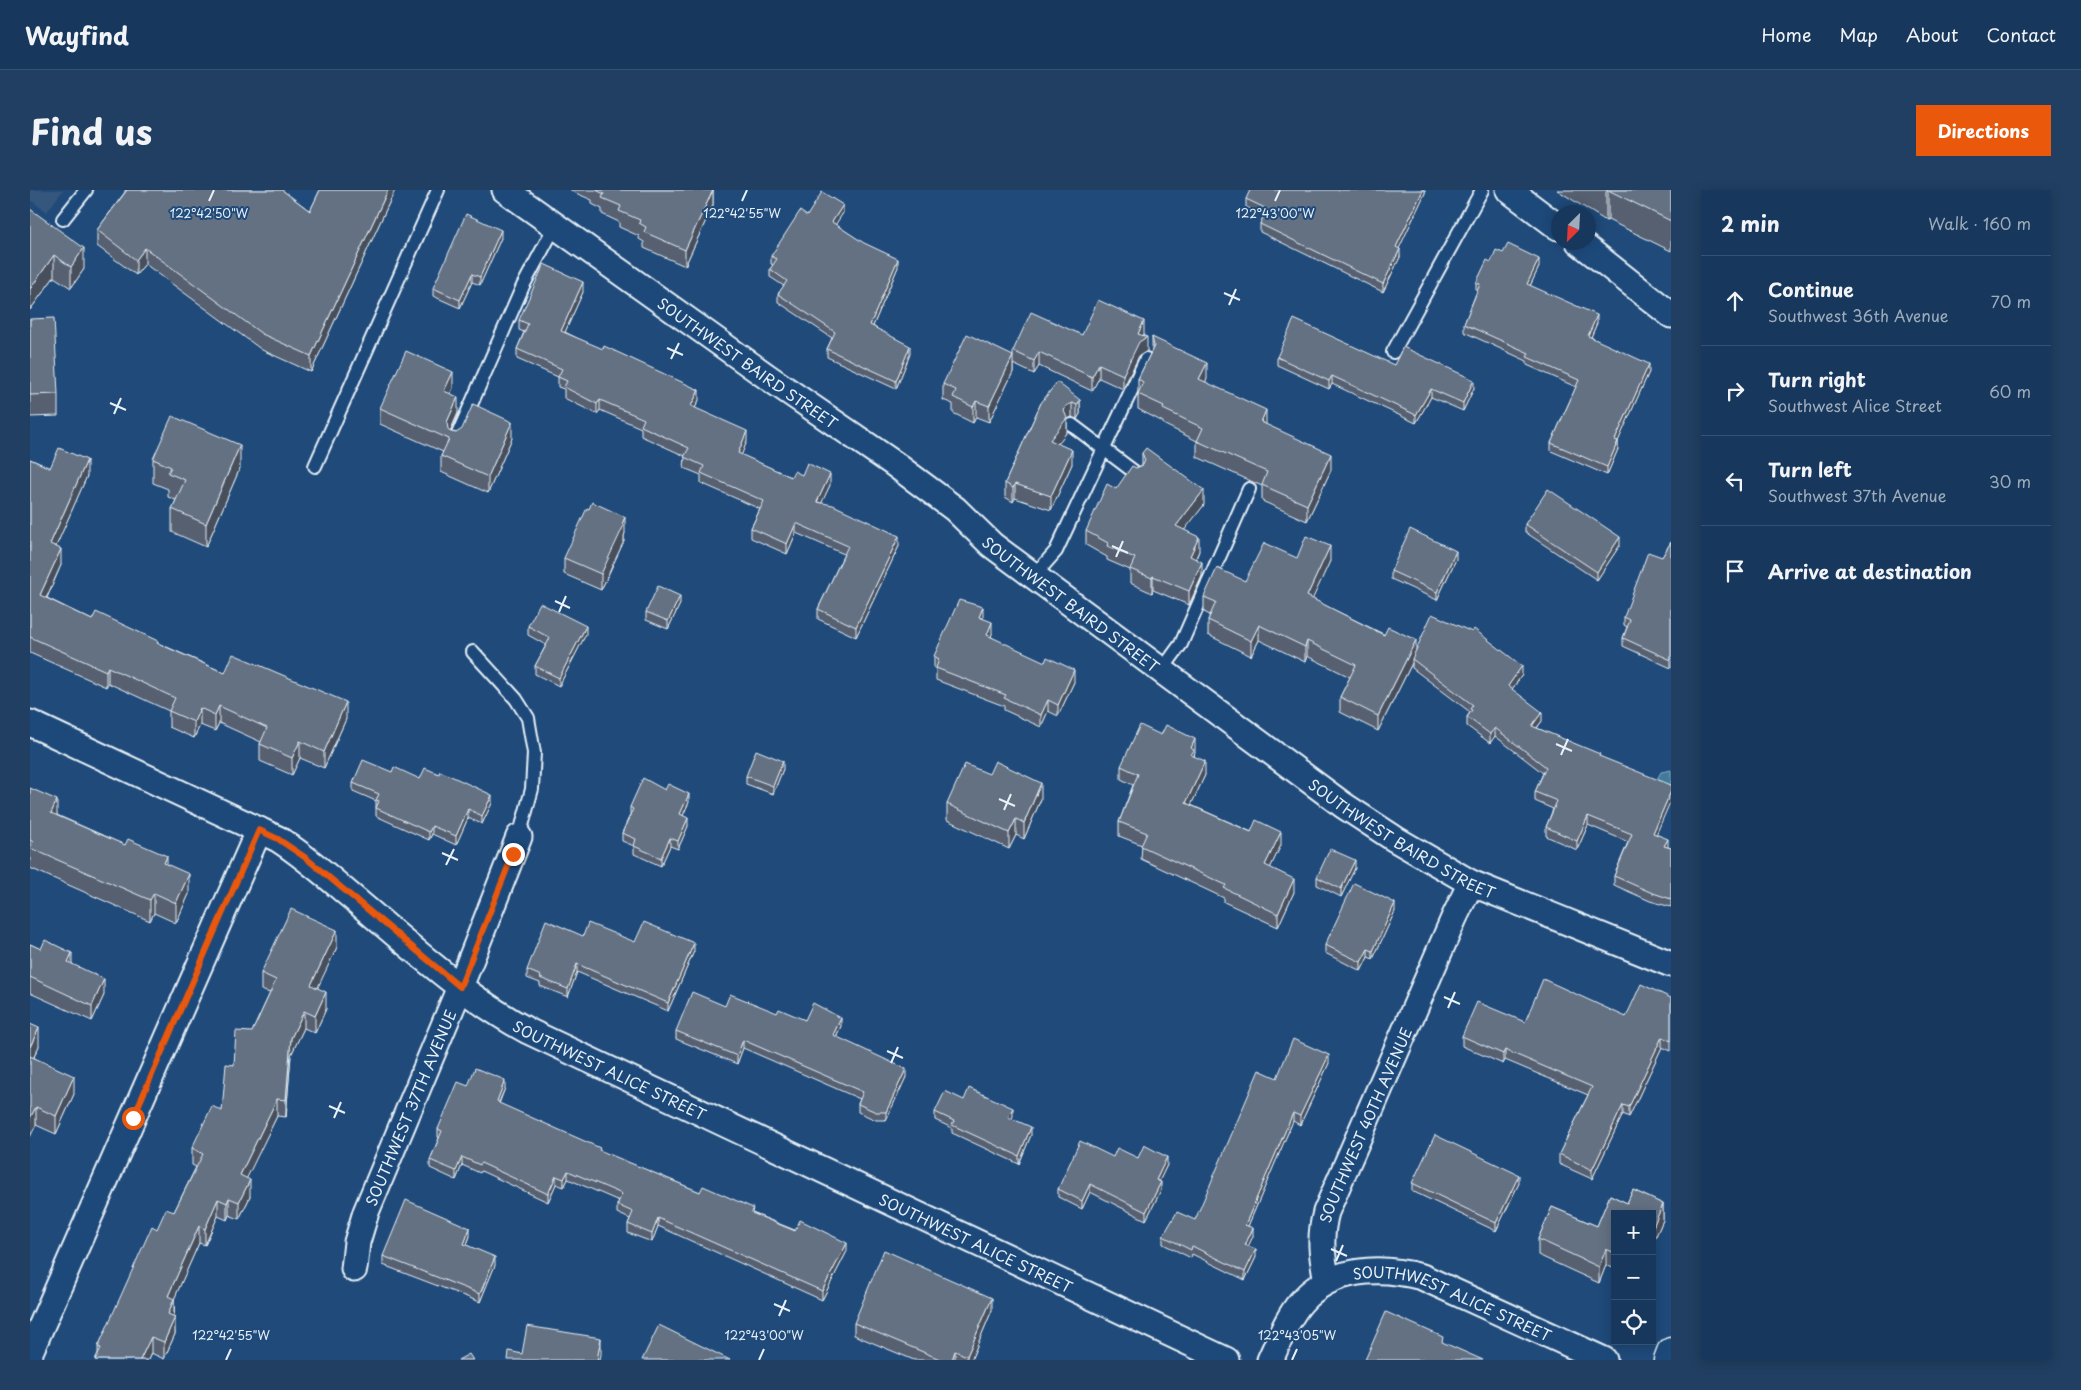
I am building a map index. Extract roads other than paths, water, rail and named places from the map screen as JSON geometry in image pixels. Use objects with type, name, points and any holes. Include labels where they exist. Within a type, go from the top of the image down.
[{"type":"street","name":"SOUTHWEST BAIRD STREET","points":[[505,190],[777,384],[901,469],[955,509],[992,545],[1343,805],[1395,839],[1471,884],[1671,964]]},
{"type":"street","points":[[1509,190],[1551,222]]},
{"type":"street","points":[[1589,250],[1671,315]]},
{"type":"street","name":"SOUTHWEST ALICE STREET","points":[[30,723],[278,839],[306,858],[460,987],[497,1014],[528,1031],[1226,1360]]},
{"type":"street","points":[[30,1352],[259,830]]},
{"type":"street","name":"SOUTHWEST 37TH AVENUE","points":[[354,1269],[357,1242],[366,1212],[460,987],[519,837]]},
{"type":"street","name":"SOUTHWEST 40TH AVENUE","points":[[1327,1281],[1321,1240],[1321,1230],[1326,1212],[1454,918],[1471,884]]},
{"type":"street","name":"SOUTHWEST ALICE STREET","points":[[1327,1281],[1368,1270],[1404,1272],[1422,1277],[1604,1360]]},
{"type":"street","points":[[1270,1360],[1300,1304],[1311,1292],[1327,1281]]},
{"type":"street","points":[[1668,1360],[1671,1352]]},
{"type":"lane","points":[[63,219],[86,190]]},
{"type":"lane","points":[[315,466],[438,190]]},
{"type":"lane","points":[[1393,352],[1482,190]]},
{"type":"lane","points":[[455,441],[523,286],[555,226]]},
{"type":"lane","points":[[1034,576],[1056,551],[1146,359]]},
{"type":"lane","points":[[1072,425],[1137,474]]},
{"type":"lane","points":[[1162,670],[1181,644],[1249,490]]},
{"type":"lane","points":[[473,652],[516,699],[528,718],[534,753],[532,789],[519,837]]}]
